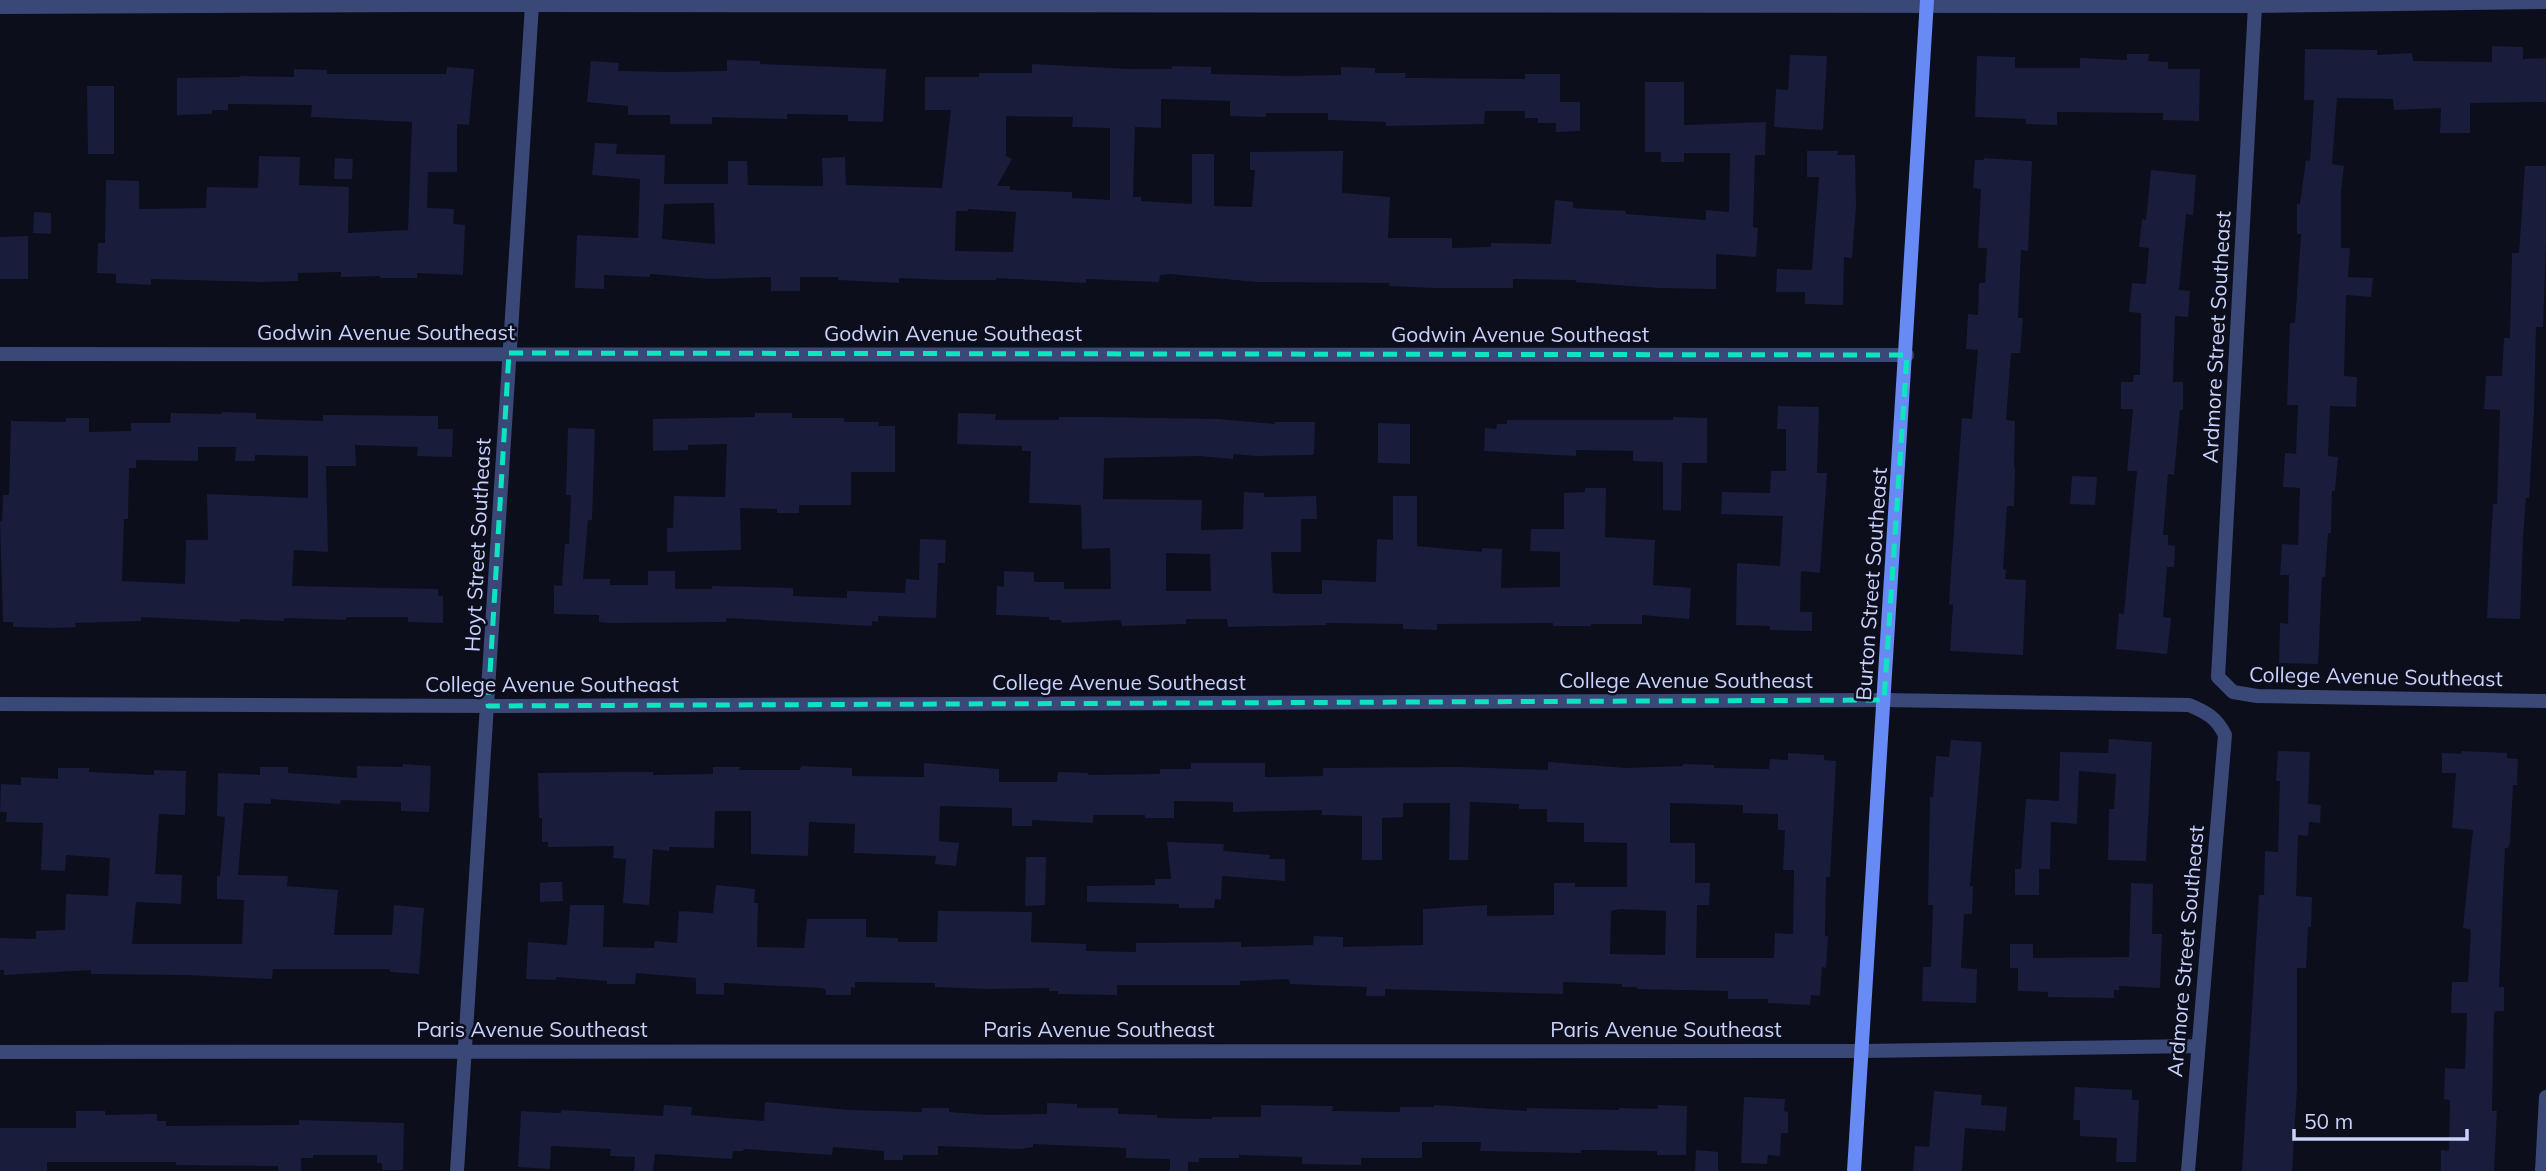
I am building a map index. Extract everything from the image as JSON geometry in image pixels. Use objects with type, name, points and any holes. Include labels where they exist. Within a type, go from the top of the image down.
[{"type":"main road","name":"Burton Street Southeast","points":[[1854,1171],[1927,2]]},
{"type":"street","points":[[0,7],[21,3],[417,2],[532,5],[703,2],[1927,2],[2255,5],[2546,2]]},
{"type":"street","name":"Hoyt Street Southeast","points":[[457,1171],[532,5]]},
{"type":"street","name":"Ardmore Street Southeast","points":[[2217,671],[2255,5]]},
{"type":"street","name":"Godwin Avenue Southeast","points":[[0,354],[1907,355]]},
{"type":"street","name":"College Avenue Southeast","points":[[2217,671],[2224,685],[2238,693],[2257,696],[2546,701]]},
{"type":"street","name":"College Avenue Southeast","points":[[0,704],[488,706],[1884,700],[2189,705],[2204,711],[2219,722],[2225,735]]},
{"type":"street","name":"Ardmore Street Southeast","points":[[2188,1171],[2225,735]]},
{"type":"street","name":"Paris Avenue Southeast","points":[[0,1052],[464,1049],[1862,1051],[2197,1046]]},
{"type":"street","points":[[2542,1171],[2546,1097]]},
{"type":"highlighted area","points":[[509,353],[1907,355],[1884,700],[488,706]]},
{"type":"building","points":[[2492,46],[2523,47],[2523,59],[2546,58],[2546,102],[2470,103],[2470,133],[2440,133],[2441,108],[2394,110],[2393,99],[2337,98],[2332,164],[2344,166],[2341,248],[2350,248],[2348,277],[2373,278],[2371,297],[2346,295],[2344,376],[2357,377],[2356,407],[2330,406],[2328,456],[2338,457],[2335,491],[2332,491],[2331,533],[2328,533],[2325,577],[2322,577],[2318,664],[2279,663],[2280,623],[2288,624],[2289,575],[2280,575],[2282,544],[2298,545],[2300,488],[2283,487],[2285,453],[2296,454],[2298,405],[2287,405],[2290,323],[2295,323],[2301,234],[2297,234],[2297,204],[2300,204],[2306,160],[2310,161],[2314,100],[2304,100],[2305,49],[2377,50],[2377,55],[2412,53],[2413,61],[2492,62]]},
{"type":"building","points":[[2127,54],[2149,54],[2148,61],[2168,62],[2168,69],[2200,69],[2199,121],[2163,120],[2163,113],[2057,112],[2057,125],[2026,124],[2026,119],[1975,117],[1977,56],[2015,57],[2015,68],[2080,68],[2080,58],[2127,60]]},
{"type":"building","points":[[1790,55],[1827,56],[1823,130],[1774,127],[1776,89],[1788,90]]},
{"type":"building","points":[[727,60],[760,61],[760,64],[886,69],[883,122],[848,121],[848,115],[787,114],[787,119],[712,117],[712,124],[670,124],[670,115],[628,115],[628,106],[587,102],[591,61],[619,63],[618,71],[670,72],[727,71]]},
{"type":"building","points":[[1032,64],[1129,69],[1211,67],[1211,74],[1292,76],[1341,75],[1341,67],[1375,68],[1375,73],[1406,73],[1405,78],[1525,79],[1525,74],[1560,74],[1560,102],[1580,102],[1580,131],[1556,132],[1556,123],[1538,123],[1538,118],[1525,118],[1525,111],[1485,111],[1484,124],[1386,126],[1386,122],[1328,120],[1328,113],[1266,113],[1266,117],[1230,116],[1230,101],[1161,99],[1161,128],[1135,127],[1133,197],[1141,197],[1141,201],[1192,204],[1192,154],[1214,154],[1214,206],[1252,207],[1255,170],[1250,170],[1250,152],[1343,151],[1342,193],[1390,197],[1388,238],[1452,238],[1452,248],[1491,247],[1491,243],[1551,244],[1555,200],[1573,202],[1573,208],[1706,220],[1706,210],[1729,212],[1730,153],[1684,153],[1684,162],[1661,162],[1661,152],[1645,152],[1645,82],[1684,82],[1684,125],[1766,122],[1765,155],[1755,155],[1753,227],[1758,228],[1756,257],[1716,254],[1716,289],[1658,288],[1575,282],[1576,280],[1513,279],[1513,288],[1435,288],[1389,286],[1390,283],[1257,282],[1170,274],[1160,275],[1159,282],[1086,279],[1086,283],[996,278],[899,278],[899,283],[838,280],[838,277],[800,277],[800,291],[771,291],[771,277],[710,279],[650,274],[650,277],[604,275],[604,289],[575,288],[577,235],[638,238],[640,179],[592,175],[595,143],[617,144],[616,154],[665,155],[664,184],[728,184],[728,161],[747,161],[748,185],[823,186],[822,158],[845,157],[846,185],[942,188],[951,110],[925,110],[925,77],[1032,73]],"holes":[[[1006,116],[1073,117],[1072,127],[1110,128],[1110,200],[1072,198],[1072,192],[1010,190],[1010,186],[997,186],[1012,159],[1006,156]],[[714,203],[715,244],[662,239],[664,204]],[[956,211],[1016,212],[1013,252],[955,251]]]},
{"type":"building","points":[[447,67],[474,69],[469,125],[457,124],[457,172],[428,172],[427,208],[454,209],[453,224],[465,225],[463,275],[417,273],[417,278],[380,278],[341,277],[341,272],[298,273],[298,281],[151,279],[151,285],[116,283],[116,274],[97,273],[98,243],[105,243],[106,180],[139,181],[139,209],[206,208],[207,187],[258,188],[259,156],[300,157],[299,185],[349,187],[348,233],[408,230],[412,122],[311,117],[312,105],[228,104],[228,110],[212,110],[212,114],[177,115],[177,78],[294,77],[294,69],[327,70],[327,74],[446,74]]},
{"type":"building","points":[[87,86],[114,86],[114,154],[88,154]]},
{"type":"building","points":[[1807,151],[1838,151],[1837,155],[1855,155],[1856,206],[1852,258],[1844,257],[1843,305],[1805,304],[1805,292],[1776,292],[1777,269],[1812,270],[1819,177],[1807,177]]},
{"type":"building","points":[[335,158],[353,159],[352,179],[334,179]]},
{"type":"building","points":[[1984,158],[2032,161],[2028,251],[2021,250],[2018,318],[2023,318],[2020,353],[2011,353],[2006,420],[2015,421],[2015,468],[2014,506],[2007,506],[2003,569],[2006,570],[2005,579],[2026,580],[2023,655],[1950,651],[1953,605],[1949,604],[1962,418],[1972,419],[1978,350],[1966,349],[1968,314],[1978,315],[1979,283],[1985,283],[1987,248],[1978,248],[1981,189],[1973,188],[1975,160]]},
{"type":"building","points":[[2525,166],[2546,166],[2546,242],[2543,327],[2536,327],[2534,411],[2529,498],[2526,498],[2523,538],[2520,619],[2487,618],[2493,504],[2497,504],[2500,410],[2484,409],[2486,376],[2502,376],[2504,338],[2510,338],[2512,253],[2519,253]]},
{"type":"building","points":[[2151,170],[2196,175],[2193,215],[2186,214],[2179,290],[2190,291],[2188,317],[2175,316],[2173,382],[2183,382],[2183,410],[2180,410],[2174,475],[2168,474],[2163,535],[2168,535],[2168,545],[2175,546],[2174,567],[2167,567],[2163,617],[2171,618],[2167,654],[2116,649],[2119,613],[2124,614],[2137,471],[2127,471],[2133,409],[2121,409],[2121,382],[2133,382],[2134,375],[2140,375],[2141,313],[2129,312],[2132,283],[2146,284],[2149,248],[2139,247],[2142,219],[2146,220]]},
{"type":"building","points":[[34,212],[51,213],[51,234],[33,233]]},
{"type":"building","points":[[28,236],[28,279],[0,279],[0,237]]},
{"type":"building","points":[[1778,406],[1819,407],[1817,473],[1827,473],[1820,573],[1801,571],[1800,612],[1812,612],[1812,631],[1770,630],[1770,626],[1736,625],[1737,563],[1780,566],[1783,516],[1721,514],[1722,492],[1770,493],[1771,471],[1786,471],[1786,429],[1777,429]]},
{"type":"building","points":[[171,413],[256,413],[256,419],[323,421],[323,415],[438,416],[438,429],[453,429],[452,457],[417,456],[418,447],[355,445],[356,466],[326,466],[328,552],[294,550],[292,586],[438,589],[438,596],[443,596],[443,623],[408,622],[408,617],[346,617],[346,620],[284,618],[284,621],[240,619],[240,622],[141,617],[141,621],[75,623],[76,627],[56,628],[13,627],[13,622],[3,622],[0,521],[3,495],[9,495],[11,421],[66,422],[66,418],[89,418],[89,432],[131,431],[131,423],[170,423]],"holes":[[[198,447],[236,447],[235,461],[255,461],[255,455],[308,456],[308,498],[207,494],[208,540],[186,540],[185,584],[122,581],[124,519],[128,519],[129,468],[136,468],[136,460],[198,461]]]},
{"type":"building","points":[[755,413],[792,413],[792,418],[844,418],[844,422],[879,422],[878,426],[895,426],[895,472],[851,472],[851,505],[799,505],[799,513],[777,513],[777,509],[740,508],[741,550],[667,552],[667,528],[673,528],[674,496],[725,497],[727,444],[688,445],[688,450],[653,451],[653,419],[755,417]]},
{"type":"building","points":[[958,413],[996,414],[995,420],[1094,417],[1218,419],[1275,424],[1315,422],[1314,454],[1310,455],[1233,454],[1233,459],[1199,456],[1104,458],[1103,499],[1202,500],[1201,530],[1243,529],[1244,492],[1264,493],[1264,497],[1316,496],[1317,519],[1301,519],[1301,552],[1271,552],[1273,593],[1284,594],[1322,594],[1322,580],[1376,582],[1377,539],[1393,540],[1393,496],[1417,496],[1417,546],[1482,552],[1482,548],[1502,549],[1501,588],[1560,587],[1560,552],[1530,551],[1531,529],[1564,529],[1564,493],[1585,492],[1585,488],[1606,488],[1605,537],[1655,540],[1653,585],[1691,588],[1689,619],[1642,615],[1642,624],[1437,624],[1437,630],[1403,629],[1403,624],[1326,623],[1228,627],[1227,619],[1186,619],[1186,624],[1122,626],[1121,620],[1062,623],[1061,620],[1049,620],[1049,617],[996,615],[997,586],[1004,587],[1004,571],[1034,572],[1034,582],[1064,582],[1064,589],[1111,589],[1110,548],[1082,549],[1081,505],[1029,503],[1031,451],[1022,451],[1022,446],[957,444]],"holes":[[[1166,553],[1210,554],[1211,591],[1166,591]]]},
{"type":"building","points":[[1673,417],[1707,418],[1707,463],[1682,463],[1681,511],[1663,510],[1663,462],[1633,461],[1633,451],[1576,450],[1576,456],[1484,451],[1485,428],[1496,429],[1497,424],[1507,424],[1507,420],[1673,420]]},
{"type":"building","points":[[1378,423],[1410,424],[1410,464],[1378,463]]},
{"type":"building","points":[[568,428],[595,429],[592,520],[588,520],[583,579],[610,579],[610,585],[648,585],[648,571],[675,571],[675,589],[712,589],[712,586],[793,588],[793,596],[847,598],[847,591],[905,593],[906,579],[919,580],[920,539],[946,540],[945,563],[938,563],[936,618],[878,616],[878,622],[872,621],[872,626],[726,618],[726,622],[612,623],[599,622],[599,615],[554,614],[554,585],[562,586],[565,544],[569,544],[571,495],[566,495]]},
{"type":"building","points":[[2072,476],[2097,477],[2095,505],[2070,504]]},
{"type":"building","points":[[2109,739],[2152,742],[2146,861],[2108,860],[2109,809],[2114,809],[2116,774],[2079,771],[2077,824],[2051,822],[2050,869],[2039,869],[2039,895],[2015,895],[2015,869],[2021,869],[2026,799],[2059,801],[2060,752],[2108,753]]},
{"type":"building","points":[[1951,740],[1982,742],[1970,886],[1973,886],[1972,914],[1964,914],[1961,968],[1977,969],[1976,1003],[1922,1001],[1923,967],[1931,967],[1933,905],[1928,905],[1930,797],[1933,797],[1936,756],[1949,757]]},
{"type":"building","points":[[2278,751],[2310,752],[2308,804],[2321,805],[2320,823],[2309,822],[2308,836],[2298,835],[2296,896],[2312,897],[2306,968],[2297,968],[2297,1088],[2292,1171],[2242,1171],[2259,895],[2264,895],[2265,851],[2278,852]]},
{"type":"building","points":[[2462,751],[2507,753],[2507,758],[2518,759],[2517,785],[2513,785],[2510,843],[2508,848],[2505,848],[2499,987],[2504,987],[2504,1011],[2495,1011],[2494,1014],[2492,1111],[2497,1111],[2494,1171],[2441,1171],[2441,1150],[2449,1151],[2450,1100],[2444,1099],[2445,1068],[2465,1069],[2467,1013],[2451,1013],[2452,982],[2468,982],[2471,933],[2470,929],[2463,928],[2473,830],[2452,828],[2456,773],[2442,773],[2442,753],[2461,754]]},
{"type":"building","points":[[1788,753],[1824,755],[1824,760],[1836,761],[1830,877],[1826,877],[1826,968],[1822,967],[1820,996],[1811,995],[1810,1005],[1768,1003],[1768,999],[1728,999],[1728,991],[1637,989],[1622,987],[1622,984],[1563,982],[1563,994],[1385,989],[1385,996],[1366,996],[1367,987],[1290,984],[1289,979],[1240,981],[1240,985],[1117,985],[1117,995],[1058,994],[1058,991],[1049,991],[1049,988],[986,989],[935,987],[935,983],[855,982],[855,988],[851,987],[851,995],[826,995],[826,990],[822,988],[724,983],[724,995],[696,994],[696,978],[636,973],[635,984],[607,984],[607,981],[556,977],[556,980],[526,979],[528,942],[567,945],[570,905],[604,905],[603,947],[654,948],[655,941],[677,943],[679,911],[713,913],[716,885],[755,889],[754,903],[758,903],[757,947],[804,948],[807,919],[866,919],[866,937],[898,938],[898,942],[937,942],[938,911],[1032,912],[1031,942],[1086,944],[1086,951],[1136,952],[1136,943],[1241,942],[1241,947],[1313,945],[1314,936],[1343,937],[1343,947],[1423,945],[1423,909],[1487,905],[1487,916],[1554,915],[1554,883],[1575,883],[1575,887],[1627,887],[1627,843],[1584,842],[1584,823],[1547,822],[1547,809],[1519,809],[1519,804],[1470,802],[1468,860],[1449,860],[1450,803],[1403,803],[1403,817],[1382,818],[1382,860],[1362,860],[1362,816],[1322,815],[1322,810],[1233,812],[1233,802],[1174,801],[1174,818],[1093,815],[1093,823],[1032,820],[1032,826],[1012,826],[1012,808],[940,806],[939,841],[959,843],[956,866],[935,864],[936,856],[854,853],[855,824],[809,822],[808,856],[751,854],[751,811],[715,811],[714,848],[669,847],[669,851],[653,849],[649,905],[623,903],[626,859],[613,858],[614,846],[548,847],[548,842],[542,842],[538,773],[713,774],[713,767],[740,767],[739,770],[800,770],[801,766],[852,768],[852,776],[924,777],[924,763],[999,769],[999,782],[1057,782],[1058,772],[1088,775],[1160,774],[1160,769],[1191,769],[1191,763],[1265,763],[1265,777],[1323,776],[1323,768],[1460,767],[1548,770],[1548,762],[1626,768],[1683,764],[1714,765],[1714,768],[1769,769],[1770,759],[1788,760]],"holes":[[[1670,803],[1743,805],[1743,813],[1778,814],[1778,830],[1785,830],[1783,870],[1794,870],[1793,934],[1775,933],[1774,958],[1696,958],[1697,905],[1709,905],[1710,883],[1695,883],[1695,843],[1670,843]],[[1611,911],[1666,911],[1665,955],[1610,954]]]},
{"type":"building","points":[[403,764],[431,766],[429,812],[401,811],[401,802],[341,800],[340,804],[271,799],[271,804],[244,803],[238,875],[288,876],[287,886],[338,890],[334,935],[392,935],[394,905],[424,908],[419,974],[390,972],[390,969],[273,969],[272,979],[91,974],[91,970],[4,975],[4,970],[0,970],[0,938],[36,939],[36,931],[65,930],[66,894],[108,896],[110,858],[66,855],[65,871],[41,870],[43,823],[6,822],[7,812],[0,812],[1,784],[21,785],[21,777],[58,779],[58,768],[89,768],[89,772],[154,775],[154,770],[186,771],[185,815],[159,814],[155,874],[182,875],[181,904],[136,902],[132,944],[242,944],[244,900],[217,899],[217,876],[220,876],[225,817],[217,816],[218,773],[260,775],[260,767],[288,767],[288,773],[357,778],[357,766],[403,767]]},
{"type":"building","points":[[1167,842],[1224,844],[1223,851],[1285,859],[1285,881],[1222,876],[1221,900],[1215,899],[1214,908],[1179,908],[1179,904],[1087,902],[1087,886],[1155,885],[1155,879],[1171,879]]},
{"type":"building","points":[[1026,857],[1046,857],[1045,905],[1025,906]]},
{"type":"building","points":[[562,882],[563,901],[540,902],[540,883]]},
{"type":"building","points":[[2131,883],[2153,884],[2152,934],[2162,934],[2160,988],[2119,986],[2119,990],[2114,990],[2114,998],[2048,997],[2048,992],[2018,991],[2018,968],[2010,968],[2010,944],[2033,944],[2033,958],[2129,957]]},
{"type":"building","points":[[2075,1087],[2132,1090],[2132,1100],[2139,1100],[2136,1162],[2116,1162],[2117,1138],[2080,1136],[2080,1120],[2073,1120]]},
{"type":"building","points":[[1934,1091],[1982,1095],[1981,1105],[2007,1107],[2005,1131],[1965,1128],[1962,1171],[1913,1171],[1915,1146],[1929,1147]]},
{"type":"building","points":[[1744,1097],[1785,1099],[1788,1133],[1781,1133],[1780,1156],[1768,1155],[1767,1164],[1741,1163]]},
{"type":"building","points":[[765,1102],[849,1110],[922,1112],[922,1108],[949,1108],[949,1112],[989,1115],[1047,1114],[1047,1103],[1077,1104],[1077,1108],[1118,1108],[1118,1114],[1212,1119],[1261,1117],[1261,1105],[1333,1106],[1332,1111],[1400,1112],[1400,1107],[1434,1105],[1527,1111],[1527,1108],[1619,1110],[1658,1109],[1658,1105],[1687,1106],[1686,1155],[1657,1155],[1657,1151],[1480,1151],[1481,1142],[1422,1142],[1422,1158],[1361,1158],[1361,1165],[1302,1164],[1302,1157],[1239,1155],[1239,1158],[1199,1158],[1199,1162],[1188,1162],[1188,1171],[1170,1171],[1170,1159],[1126,1158],[1126,1148],[1033,1144],[1033,1147],[1020,1149],[938,1146],[938,1155],[903,1155],[903,1160],[884,1160],[884,1151],[833,1147],[832,1155],[744,1149],[733,1151],[732,1159],[655,1154],[653,1171],[634,1171],[635,1157],[610,1156],[611,1149],[551,1146],[550,1169],[518,1167],[521,1111],[561,1113],[561,1110],[663,1116],[664,1105],[692,1107],[691,1115],[764,1121]]},
{"type":"building","points":[[76,1111],[105,1111],[105,1115],[157,1114],[157,1121],[166,1121],[166,1126],[299,1125],[299,1120],[404,1123],[403,1170],[382,1170],[382,1163],[377,1163],[377,1155],[313,1155],[313,1158],[301,1158],[301,1171],[278,1171],[278,1166],[176,1165],[176,1162],[47,1162],[47,1171],[0,1171],[0,1128],[76,1128]]},
{"type":"building","points":[[1696,1150],[1718,1152],[1718,1171],[1695,1171]]}]
